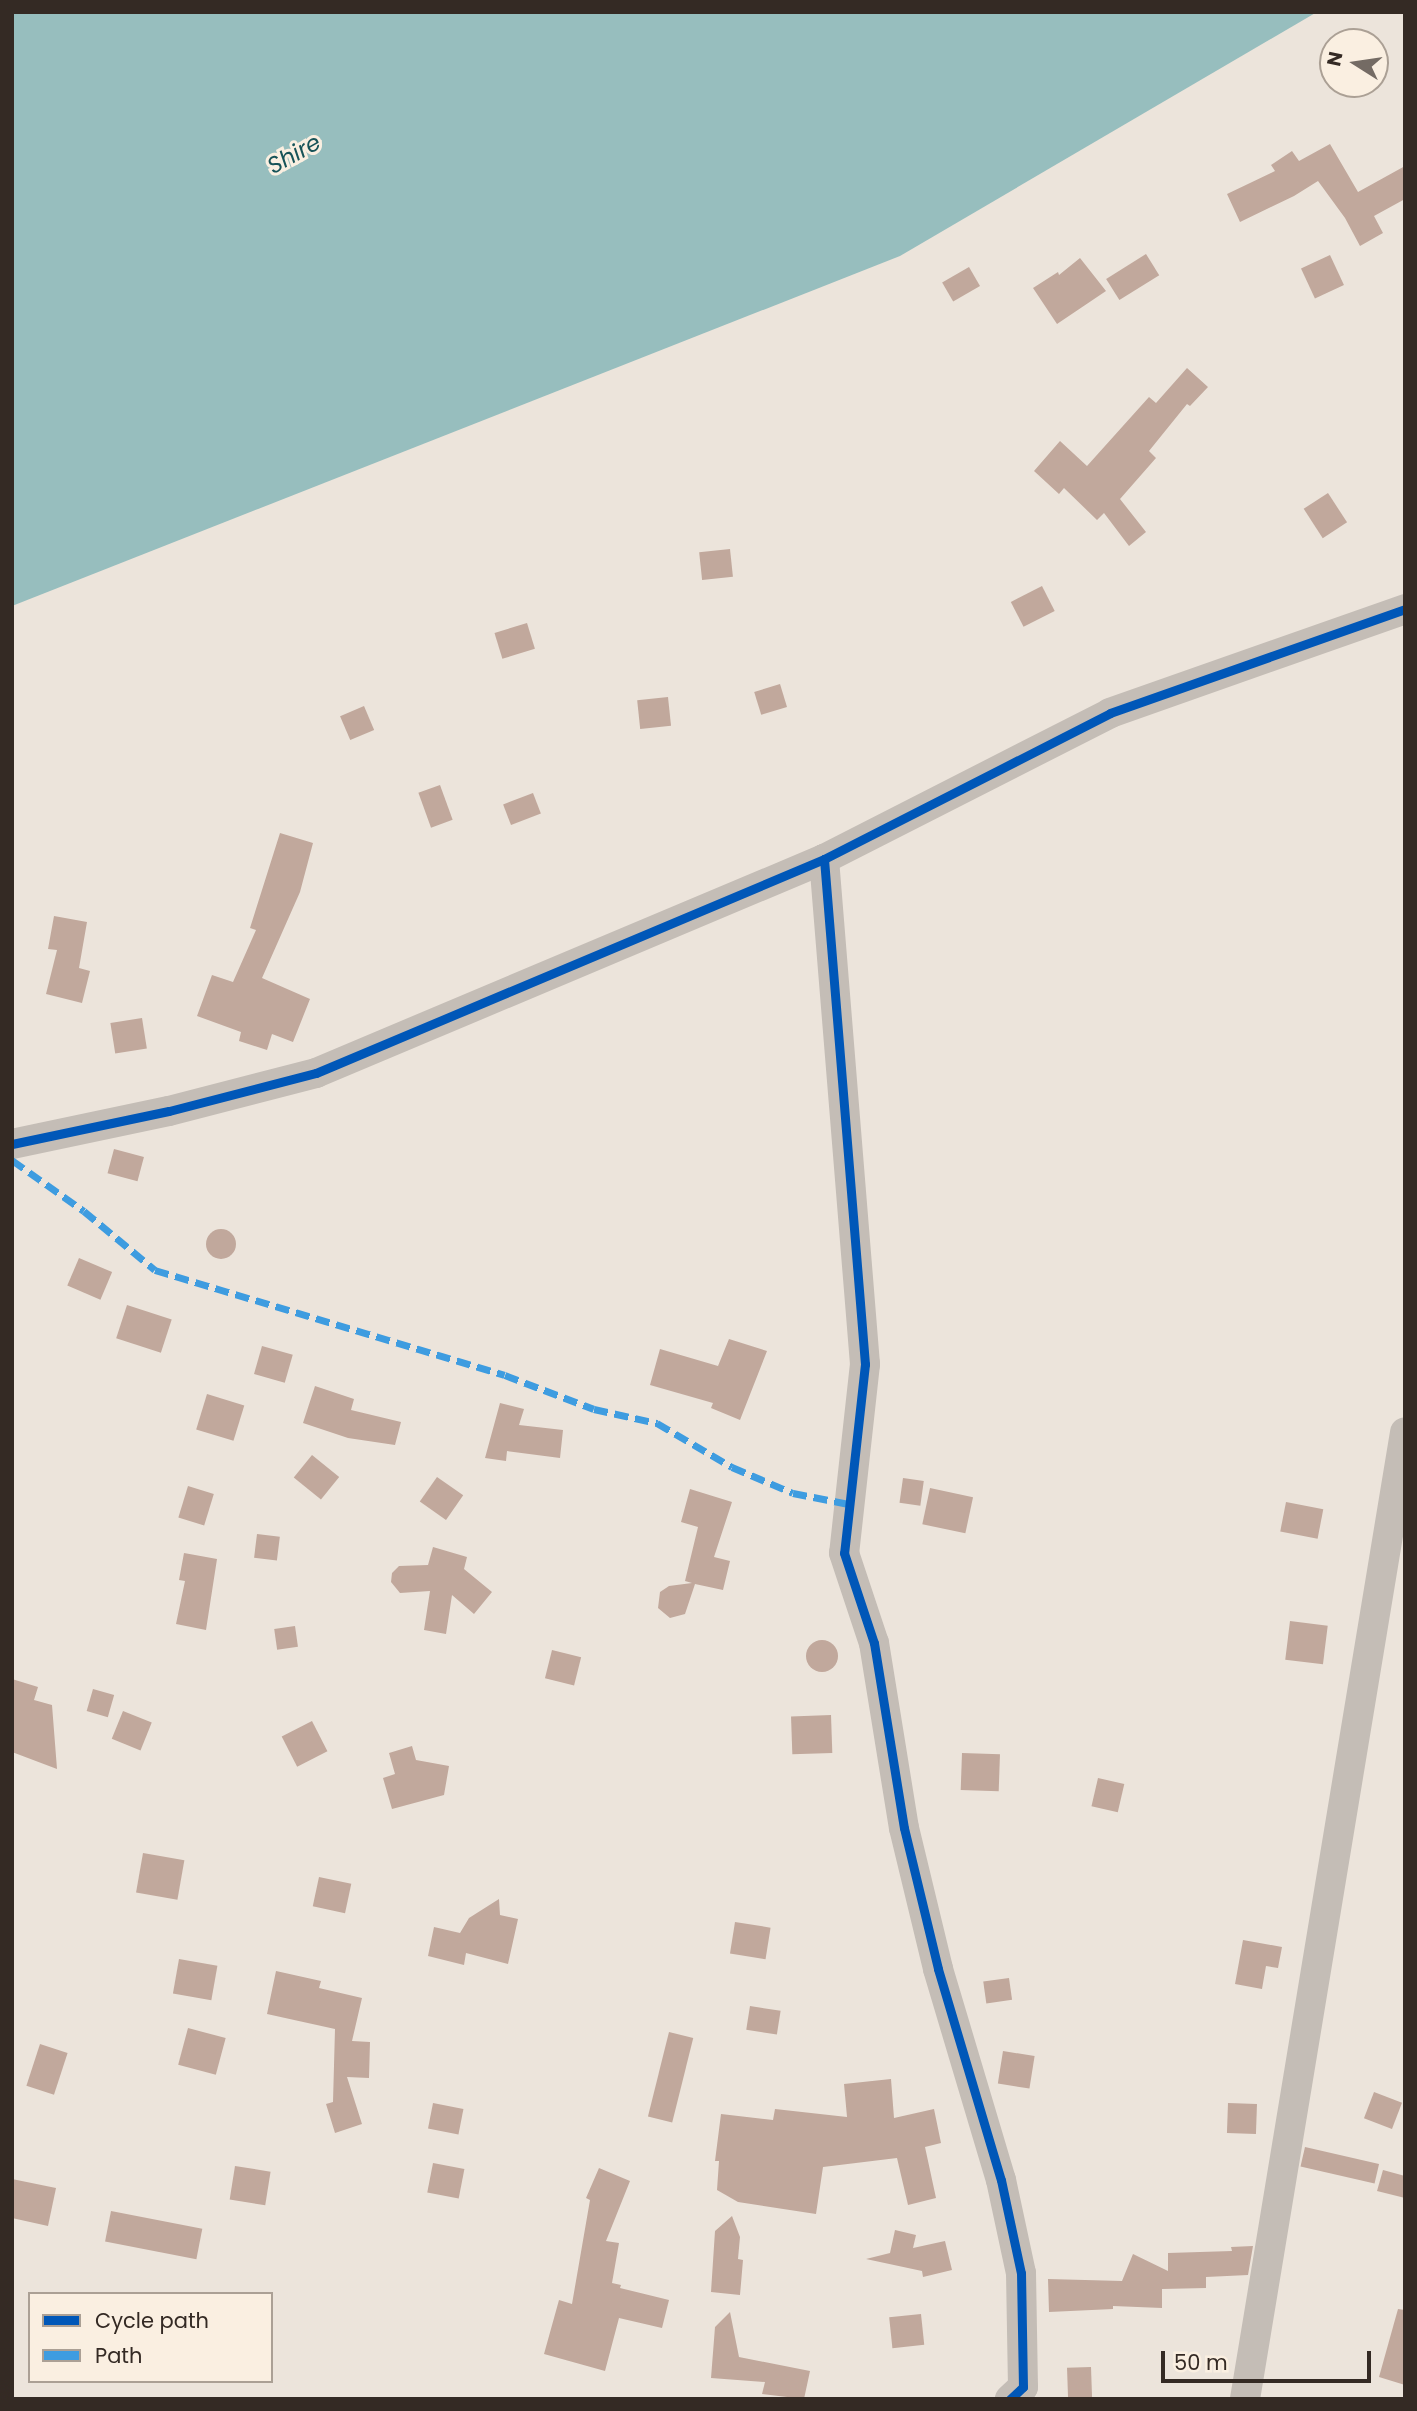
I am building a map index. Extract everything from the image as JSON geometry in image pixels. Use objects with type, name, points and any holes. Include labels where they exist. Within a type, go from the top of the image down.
[{"type":"street","points":[[12,1144],[169,1111],[316,1073],[824,859],[1111,713],[1405,609]]},
{"type":"street","points":[[824,859],[864,1364],[844,1553],[874,1643],[904,1828],[938,1969],[1001,2180],[1021,2273],[1020,2395]]},
{"type":"street","points":[[1245,2399],[1405,1432]]},
{"type":"water","name":"Shire","points":[[12,12],[1317,12],[900,256],[12,606]]},
{"type":"building","points":[[1330,144],[1358,192],[1405,166],[1405,199],[1374,216],[1383,233],[1360,246],[1345,218],[1318,181],[1294,196],[1240,222],[1227,194],[1275,171],[1271,165],[1292,151],[1299,161]]},
{"type":"building","points":[[1146,254],[1159,275],[1119,300],[1106,279]]},
{"type":"building","points":[[1330,255],[1344,285],[1315,298],[1301,269]]},
{"type":"building","points":[[1080,258],[1106,291],[1057,324],[1033,288],[1058,272],[1059,275]]},
{"type":"building","points":[[969,267],[980,286],[953,302],[942,282]]},
{"type":"building","points":[[1187,368],[1208,387],[1190,406],[1187,404],[1149,451],[1156,458],[1120,499],[1146,532],[1129,546],[1104,513],[1097,520],[1064,488],[1059,494],[1034,471],[1060,441],[1087,466],[1149,397],[1156,403]]},
{"type":"building","points":[[1328,493],[1347,522],[1323,538],[1304,509]]},
{"type":"building","points":[[730,549],[733,577],[702,580],[699,552]]},
{"type":"building","points":[[1042,586],[1055,611],[1024,627],[1011,602]]},
{"type":"building","points":[[527,623],[535,649],[502,659],[494,633]]},
{"type":"building","points":[[780,684],[787,707],[761,715],[754,692]]},
{"type":"building","points":[[668,697],[671,726],[640,729],[637,700]]},
{"type":"building","points":[[364,706],[374,730],[350,740],[340,716]]},
{"type":"building","points":[[440,785],[453,820],[431,828],[418,793]]},
{"type":"building","points":[[533,793],[541,814],[511,825],[503,804]]},
{"type":"building","points":[[280,833],[313,843],[300,892],[262,978],[310,999],[293,1042],[272,1034],[267,1050],[239,1041],[241,1032],[197,1016],[212,975],[233,982],[256,930],[250,928]]},
{"type":"building","points":[[54,916],[87,922],[79,968],[90,971],[82,1003],[46,994],[57,950],[48,949]]},
{"type":"building","points":[[142,1018],[147,1049],[115,1054],[110,1023]]},
{"type":"building","points":[[114,1149],[144,1157],[137,1181],[108,1173]]},
{"type":"building","points":[[221,1229],[232,1233],[236,1244],[232,1255],[221,1259],[210,1255],[206,1244],[210,1233]]},
{"type":"building","points":[[79,1258],[112,1272],[100,1300],[67,1286]]},
{"type":"building","points":[[127,1305],[172,1320],[161,1353],[116,1338]]},
{"type":"building","points":[[729,1339],[767,1351],[740,1420],[711,1408],[713,1403],[650,1385],[660,1349],[718,1366]]},
{"type":"building","points":[[262,1346],[293,1355],[285,1383],[254,1374]]},
{"type":"building","points":[[315,1386],[354,1399],[351,1410],[401,1422],[395,1445],[348,1438],[303,1423]]},
{"type":"building","points":[[207,1394],[244,1405],[233,1441],[196,1429]]},
{"type":"building","points":[[500,1403],[524,1409],[519,1425],[563,1430],[560,1458],[507,1451],[506,1461],[485,1458]]},
{"type":"building","points":[[312,1455],[339,1477],[321,1500],[294,1478]]},
{"type":"building","points":[[437,1477],[463,1495],[446,1520],[420,1502]]},
{"type":"building","points":[[903,1478],[924,1481],[920,1506],[900,1503]]},
{"type":"building","points":[[188,1486],[214,1494],[204,1525],[178,1518]]},
{"type":"building","points":[[930,1488],[973,1497],[965,1533],[922,1524]]},
{"type":"building","points":[[690,1489],[732,1502],[714,1557],[730,1561],[723,1590],[695,1584],[685,1614],[670,1618],[658,1608],[660,1592],[669,1586],[692,1583],[685,1581],[698,1527],[681,1522]]},
{"type":"building","points":[[1286,1502],[1323,1509],[1318,1539],[1280,1531]]},
{"type":"building","points":[[257,1534],[280,1537],[277,1561],[254,1558]]},
{"type":"building","points":[[433,1547],[467,1557],[464,1569],[492,1592],[474,1614],[452,1595],[446,1634],[424,1630],[430,1591],[400,1593],[391,1582],[392,1573],[399,1566],[428,1565]]},
{"type":"building","points":[[184,1553],[217,1559],[206,1630],[176,1624],[185,1581],[179,1580]]},
{"type":"building","points":[[1290,1621],[1328,1626],[1323,1664],[1285,1660]]},
{"type":"building","points":[[295,1626],[298,1647],[277,1650],[274,1629]]},
{"type":"building","points":[[822,1640],[833,1645],[838,1656],[833,1667],[822,1672],[811,1667],[806,1656],[811,1645]]},
{"type":"building","points":[[552,1650],[581,1657],[574,1685],[545,1678]]},
{"type":"building","points":[[12,1679],[38,1687],[34,1700],[52,1705],[57,1769],[12,1752]]},
{"type":"building","points":[[93,1689],[114,1695],[108,1717],[87,1711]]},
{"type":"building","points":[[123,1711],[152,1723],[141,1750],[112,1739]]},
{"type":"building","points":[[831,1715],[832,1753],[792,1754],[791,1716]]},
{"type":"building","points":[[312,1721],[327,1751],[297,1767],[282,1736]]},
{"type":"building","points":[[412,1746],[416,1760],[449,1766],[444,1795],[392,1809],[383,1778],[395,1774],[389,1753]]},
{"type":"building","points":[[962,1753],[1000,1754],[999,1791],[961,1790]]},
{"type":"building","points":[[1098,1778],[1124,1784],[1118,1812],[1091,1806]]},
{"type":"building","points":[[143,1853],[184,1860],[177,1900],[136,1892]]},
{"type":"building","points":[[319,1877],[351,1884],[345,1913],[313,1906]]},
{"type":"building","points":[[499,1899],[500,1915],[518,1919],[508,1964],[466,1953],[464,1965],[428,1956],[434,1927],[460,1933],[469,1918]]},
{"type":"building","points":[[735,1922],[771,1928],[766,1959],[730,1954]]},
{"type":"building","points":[[1243,1940],[1282,1947],[1278,1968],[1266,1966],[1262,1989],[1235,1984]]},
{"type":"building","points":[[179,1959],[217,1966],[211,2000],[173,1993]]},
{"type":"building","points":[[276,1971],[321,1981],[319,1988],[362,1998],[352,2041],[370,2042],[369,2078],[347,2077],[362,2124],[335,2133],[326,2104],[333,2102],[335,2029],[267,2014]]},
{"type":"building","points":[[1009,1978],[1012,2000],[986,2003],[983,1982]]},
{"type":"building","points":[[750,2006],[781,2011],[777,2035],[746,2030]]},
{"type":"building","points":[[188,2028],[226,2038],[216,2075],[178,2065]]},
{"type":"building","points":[[669,2032],[693,2038],[672,2122],[648,2116]]},
{"type":"building","points":[[40,2044],[68,2053],[54,2095],[26,2086]]},
{"type":"building","points":[[1003,2051],[1035,2056],[1029,2089],[998,2084]]},
{"type":"building","points":[[891,2079],[894,2118],[934,2109],[941,2143],[925,2147],[936,2198],[908,2205],[897,2158],[823,2167],[816,2214],[738,2202],[717,2190],[719,2161],[715,2161],[721,2114],[773,2120],[775,2109],[847,2117],[844,2084]]},
{"type":"building","points":[[1374,2092],[1402,2103],[1392,2129],[1364,2118]]},
{"type":"building","points":[[433,2103],[463,2109],[458,2134],[428,2129]]},
{"type":"building","points":[[1228,2103],[1257,2104],[1256,2134],[1227,2133]]},
{"type":"building","points":[[1305,2147],[1379,2164],[1375,2184],[1301,2166]]},
{"type":"building","points":[[433,2163],[464,2169],[459,2199],[427,2192]]},
{"type":"building","points":[[235,2166],[271,2172],[265,2205],[230,2200]]},
{"type":"building","points":[[599,2168],[630,2181],[606,2241],[619,2243],[612,2283],[621,2285],[620,2288],[669,2300],[662,2328],[619,2318],[605,2371],[544,2354],[559,2300],[572,2304],[590,2200],[586,2198]]},
{"type":"building","points":[[1383,2170],[1405,2176],[1405,2198],[1377,2191]]},
{"type":"building","points":[[12,2179],[56,2188],[48,2226],[12,2218]]},
{"type":"building","points":[[111,2211],[202,2229],[196,2259],[105,2241]]},
{"type":"building","points":[[732,2216],[740,2237],[738,2259],[743,2260],[740,2295],[711,2292],[715,2231]]},
{"type":"building","points":[[895,2230],[916,2235],[913,2248],[945,2241],[952,2270],[923,2277],[922,2271],[866,2259],[890,2253]]},
{"type":"building","points":[[1253,2246],[1248,2275],[1206,2277],[1206,2288],[1162,2289],[1162,2308],[1113,2306],[1113,2309],[1049,2312],[1048,2279],[1122,2281],[1133,2254],[1168,2271],[1168,2253],[1232,2251],[1231,2247]]},
{"type":"building","points":[[1398,2309],[1405,2310],[1405,2385],[1379,2377]]},
{"type":"building","points":[[730,2312],[739,2357],[810,2371],[804,2399],[762,2394],[765,2382],[711,2378],[715,2327]]},
{"type":"building","points":[[921,2314],[924,2345],[892,2348],[889,2317]]},
{"type":"building","points":[[1091,2367],[1092,2397],[1068,2398],[1067,2368]]},
{"type":"marked path","points":[[12,1160],[84,1211],[155,1270],[505,1375],[594,1409],[657,1423],[732,1467],[793,1493],[849,1504]]},
{"type":"cycle path","points":[[12,1144],[169,1111],[316,1073],[824,859],[1110,713],[1405,609]]},
{"type":"cycle path","points":[[824,859],[865,1364],[844,1553],[874,1643],[904,1828],[938,1969],[1001,2180],[1021,2273],[1023,2387],[1010,2399]]}]
